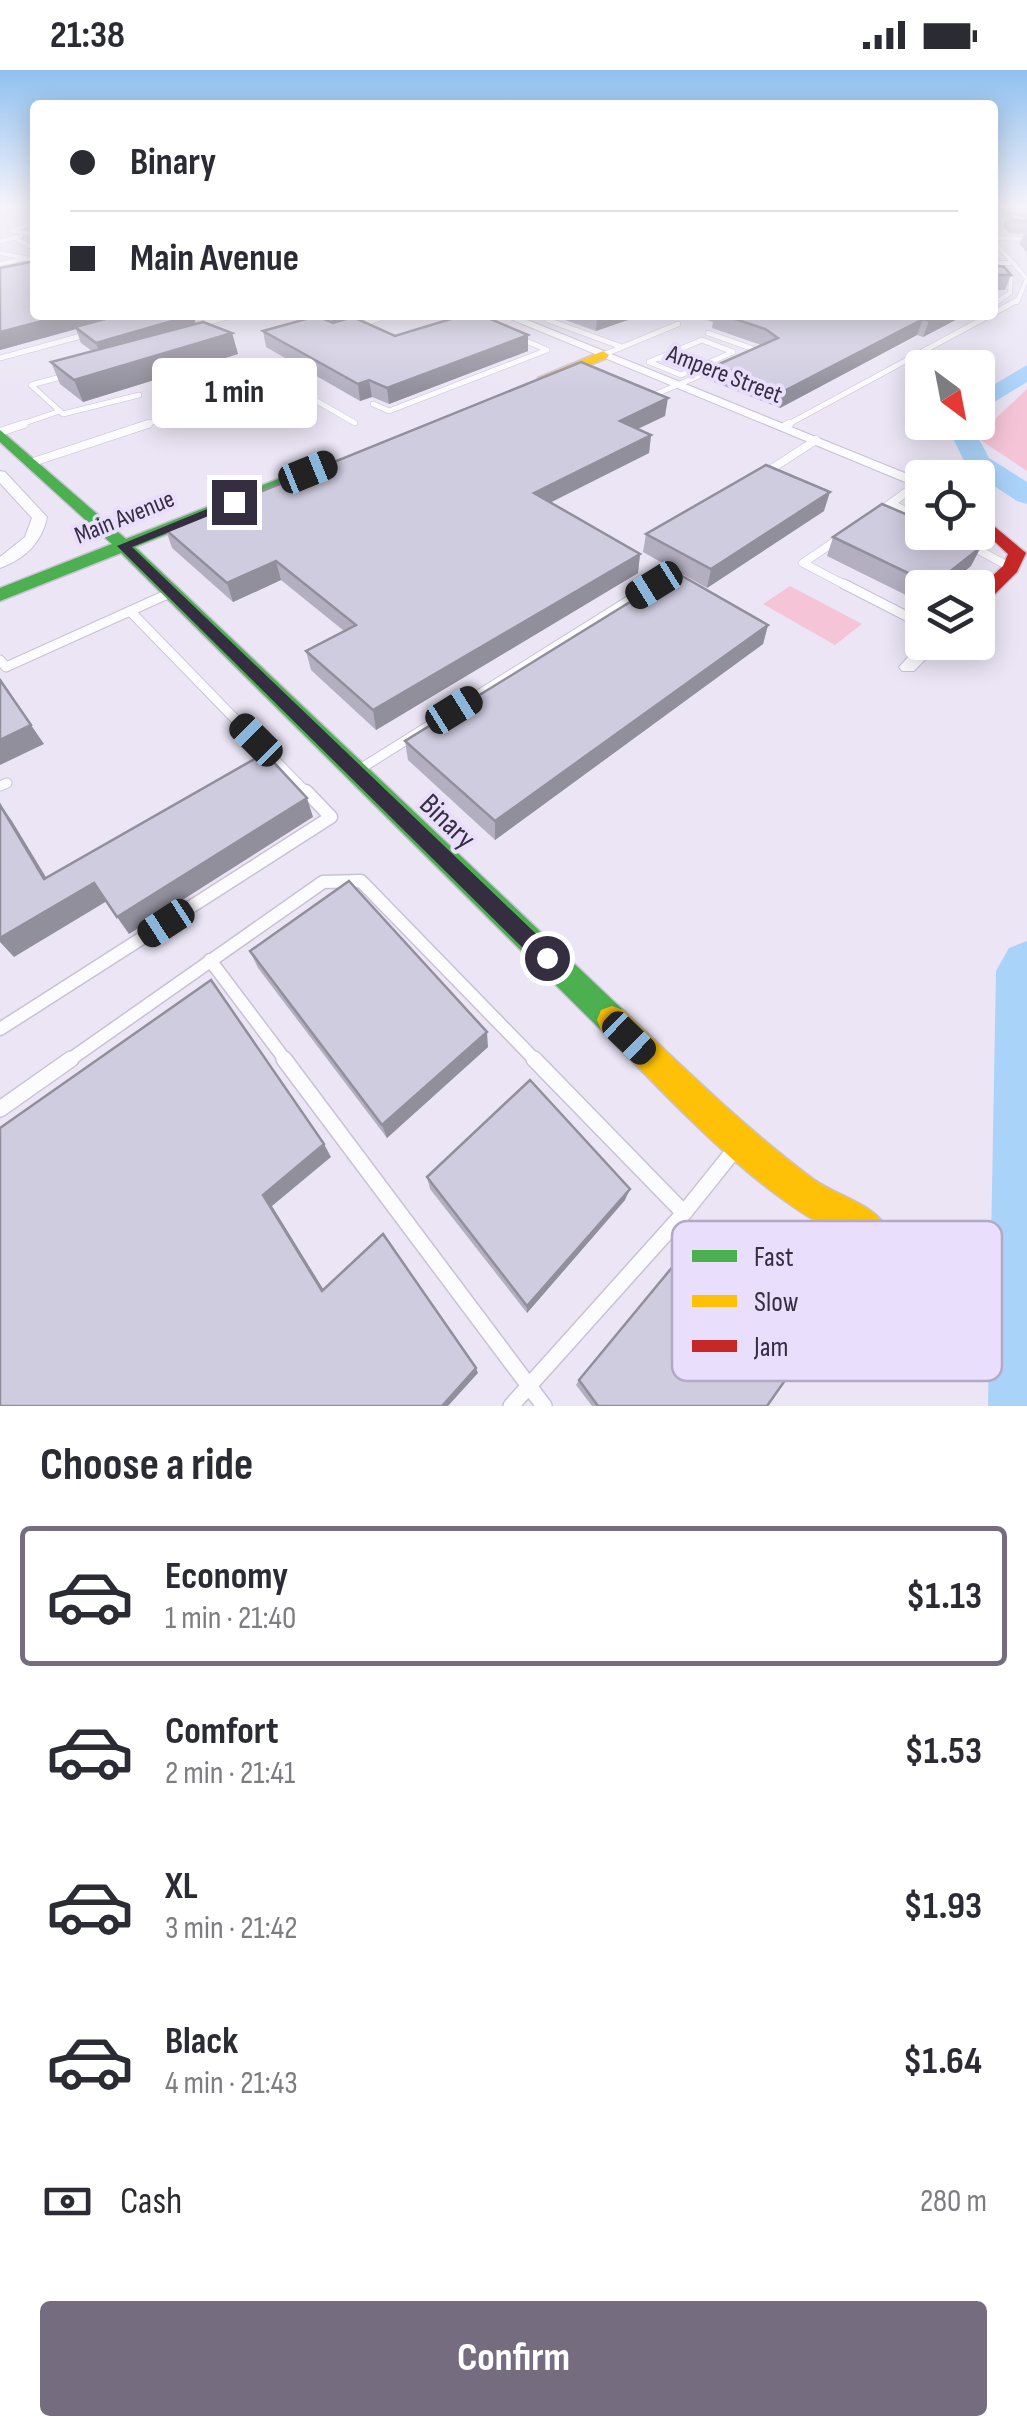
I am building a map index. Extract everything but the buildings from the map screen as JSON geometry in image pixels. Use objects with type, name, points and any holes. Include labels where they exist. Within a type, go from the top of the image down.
[{"type":"street","name":"Ampere Street","points":[[521,320],[612,351],[681,386],[905,478]]},
{"type":"street","points":[[529,384],[612,351]]},
{"type":"street","name":"Binary","points":[[0,433],[124,546],[739,1144],[807,1196],[852,1221]]},
{"type":"street","name":"Main Avenue","points":[[0,595],[345,458]]},
{"type":"street","points":[[0,475],[40,517],[38,534],[20,553],[0,563]]},
{"type":"street","points":[[995,533],[1017,553],[1011,568],[995,584]]},
{"type":"street","points":[[908,668],[916,660]]},
{"type":"lane","points":[[998,275],[1026,275]]},
{"type":"lane","points":[[1016,304],[1026,275]]},
{"type":"lane","points":[[998,301],[1010,293],[1011,278]]},
{"type":"lane","points":[[998,312],[1016,304],[1027,305]]},
{"type":"lane","points":[[190,327],[216,320]]},
{"type":"lane","points":[[309,320],[323,327]]},
{"type":"lane","points":[[346,329],[375,320]]},
{"type":"lane","points":[[548,320],[612,351],[678,324]]},
{"type":"lane","points":[[784,426],[981,320]]},
{"type":"lane","points":[[356,326],[369,332]]},
{"type":"lane","points":[[0,358],[102,330]]},
{"type":"lane","points":[[640,394],[653,398],[759,351],[708,333]]},
{"type":"lane","points":[[373,404],[389,411],[547,350],[512,335]]},
{"type":"lane","points":[[692,370],[733,352],[702,340],[658,358],[692,370],[704,374]]},
{"type":"lane","points":[[85,370],[32,386],[63,414],[139,394]]},
{"type":"lane","points":[[30,463],[280,380],[355,423]]},
{"type":"lane","points":[[0,433],[60,411]]},
{"type":"lane","points":[[758,477],[816,440]]},
{"type":"lane","points":[[877,514],[905,495]]},
{"type":"lane","points":[[892,504],[905,511]]},
{"type":"lane","points":[[848,534],[803,564],[905,615]]},
{"type":"lane","points":[[978,550],[1011,568]]},
{"type":"lane","points":[[355,772],[654,585]]},
{"type":"lane","points":[[0,660],[6,667],[171,592]]},
{"type":"lane","points":[[0,1028],[332,817],[130,611]]},
{"type":"lane","points":[[0,1109],[323,882],[361,881],[684,1213]]},
{"type":"lane","points":[[210,960],[544,1406]]},
{"type":"lane","points":[[677,1221],[739,1144]]},
{"type":"lane","points":[[511,1406],[672,1226]]},
{"type":"shaded area","points":[[1027,389],[1027,471],[980,440],[995,440],[995,419]]},
{"type":"shaded area","points":[[790,586],[862,624],[835,645],[763,604]]},
{"type":"waterway","points":[[995,394],[1027,372]]},
{"type":"waterway","points":[[966,440],[978,463],[1027,495]]},
{"type":"waterway","points":[[1024,1406],[1021,971],[1027,964]]},
{"type":"traffic: fast","points":[[0,434],[124,546],[612,1020]]},
{"type":"traffic: fast","points":[[0,595],[326,465]]},
{"type":"traffic: slow","points":[[545,378],[603,355]]},
{"type":"traffic: slow","points":[[612,1020],[739,1144],[807,1196],[852,1221]]},
{"type":"traffic: jam","points":[[995,533],[1017,553],[1011,568],[995,584]]},
{"type":"route","points":[[234,502],[124,546],[547,958]]}]
